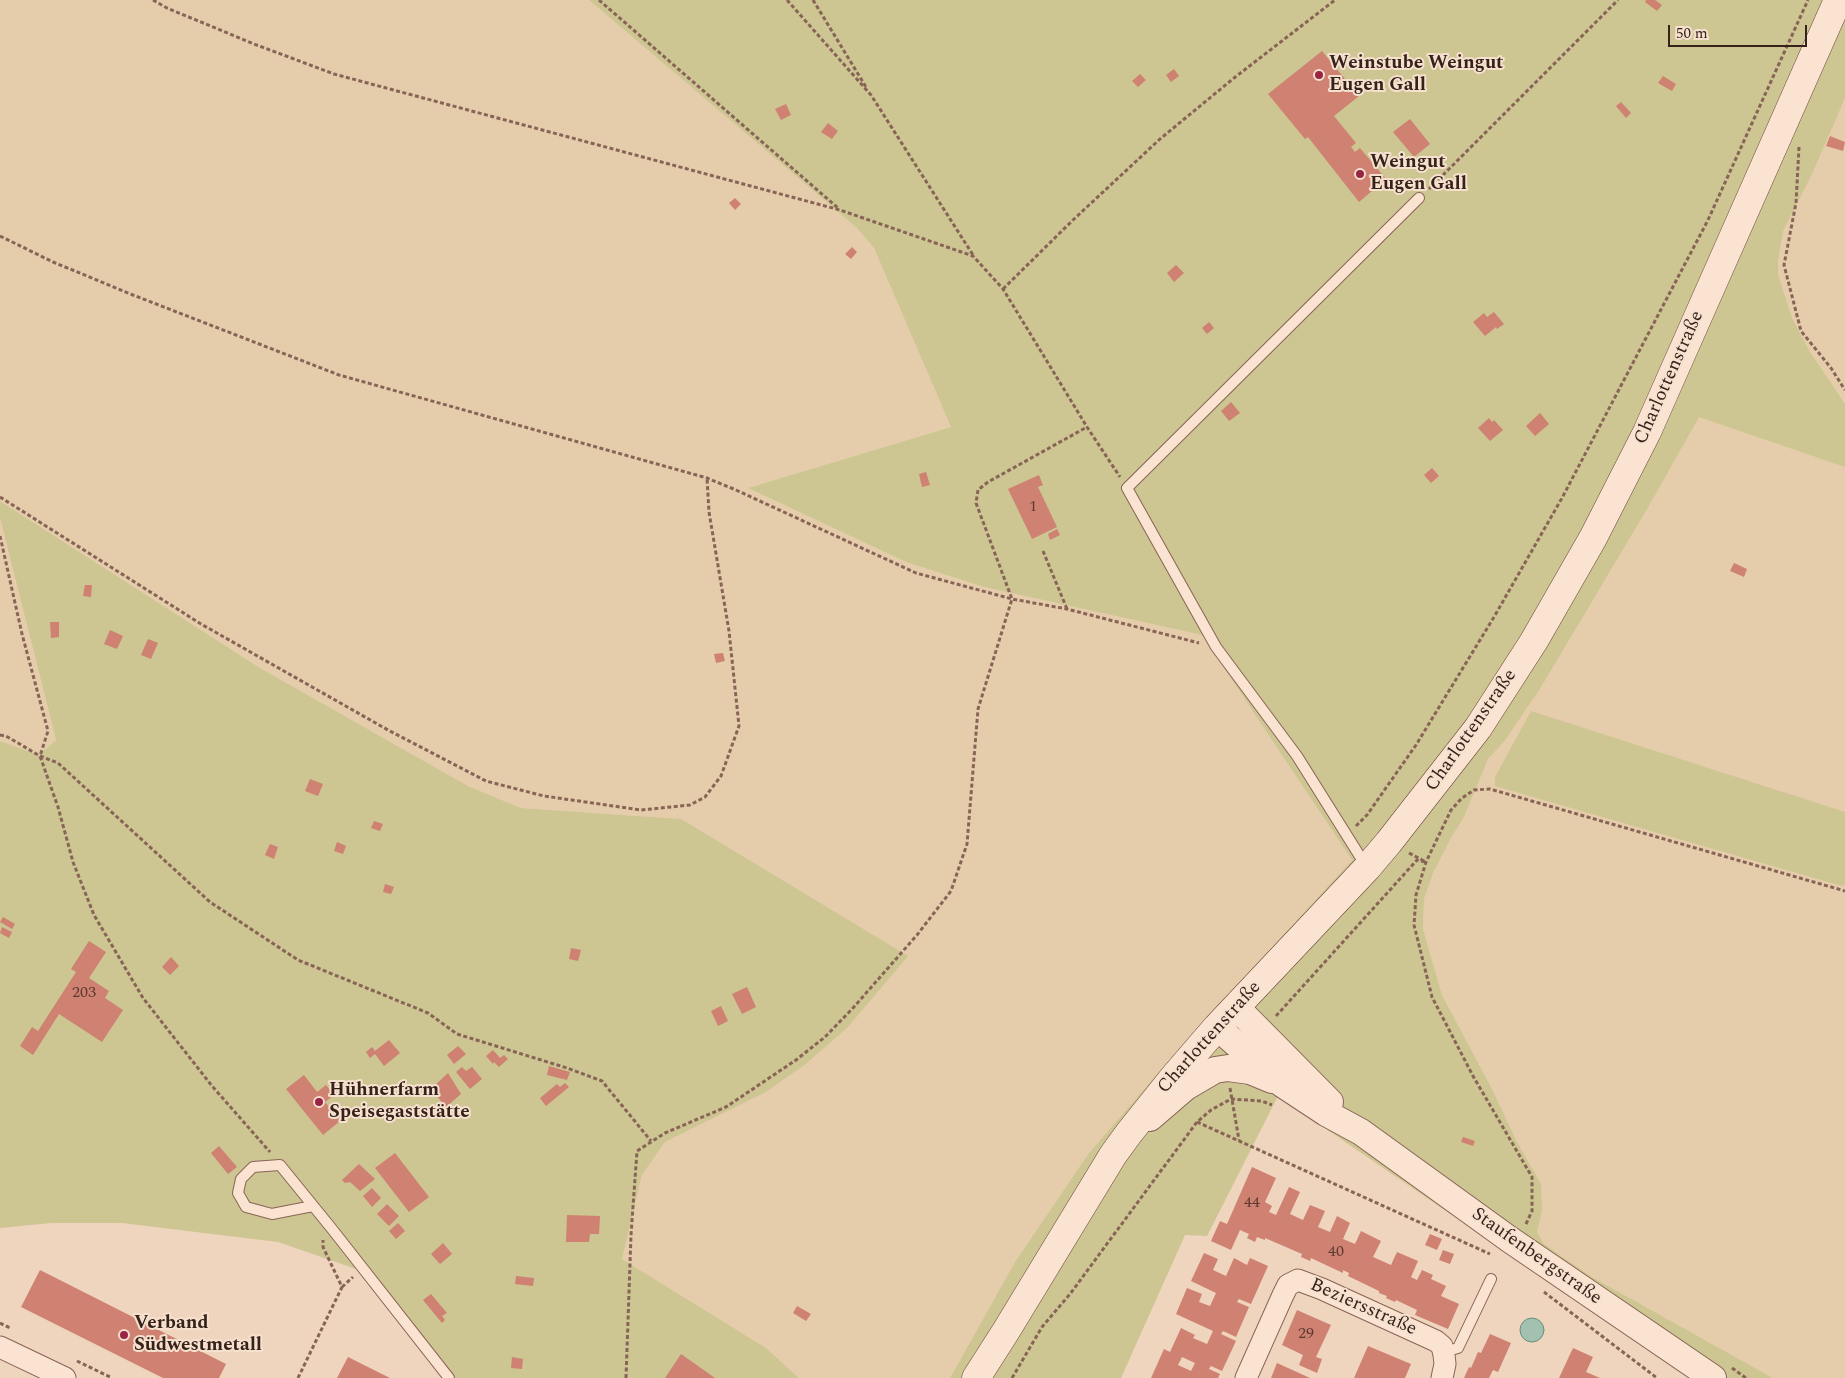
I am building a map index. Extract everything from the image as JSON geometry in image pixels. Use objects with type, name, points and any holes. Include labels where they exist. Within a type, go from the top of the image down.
[{"type":"main road","name":"Charlottenstraße","points":[[976,1378],[1128,1133],[1217,1027],[1367,868],[1419,805],[1478,728],[1534,641],[1593,538],[1647,432],[1838,0]]},
{"type":"street","name":"Staufenbergstraße","points":[[1236,1007],[1361,1132]]},
{"type":"street","name":"Staufenbergstraße","points":[[1217,1027],[1281,1096]]},
{"type":"street","name":"Staufenbergstraße","points":[[1128,1133],[1155,1115],[1186,1087],[1215,1070],[1228,1068],[1250,1071],[1281,1096],[1326,1113],[1361,1132],[1516,1244],[1714,1378]]},
{"type":"street","name":"Beziersstraße","points":[[1246,1378],[1288,1285],[1298,1280],[1423,1334],[1442,1346],[1444,1352]]},
{"type":"street","points":[[0,1347],[65,1378]]},
{"type":"street","points":[[1442,1378],[1446,1364],[1444,1352]]},
{"type":"lane","points":[[1367,868],[1297,756],[1216,647],[1127,488],[1420,198]]},
{"type":"lane","points":[[313,1206],[272,1214],[246,1207],[238,1193],[241,1179],[253,1167],[280,1165],[332,1229],[449,1378]]},
{"type":"lane","points":[[1444,1352],[1458,1348],[1491,1278]]},
{"type":"path","points":[[153,0],[167,8],[254,44],[334,74],[840,210],[973,256]]},
{"type":"path","points":[[599,0],[840,210]]},
{"type":"path","points":[[787,0],[871,95]]},
{"type":"path","points":[[813,0],[973,256],[1003,289],[1087,427],[1127,488]]},
{"type":"path","points":[[1003,289],[1073,220],[1160,139],[1234,78],[1335,0]]},
{"type":"path","points":[[1420,198],[1618,0]]},
{"type":"path","points":[[1347,836],[1367,815],[1416,745],[1494,617],[1562,498],[1708,220],[1808,0]]},
{"type":"path","points":[[1799,140],[1796,203],[1784,264],[1801,331],[1831,368],[1845,390]]},
{"type":"path","points":[[0,236],[45,258],[115,287],[340,375],[707,478],[916,573],[1012,599],[1067,609],[1216,647]]},
{"type":"path","points":[[626,1378],[631,1235],[637,1151],[651,1141],[726,1107],[796,1060],[825,1037],[898,957],[951,891],[967,844],[978,709],[1012,599],[976,502],[978,490],[988,482],[1087,427]]},
{"type":"path","points":[[0,497],[201,624],[388,730],[486,781],[544,796],[640,810],[690,805],[705,796],[721,776],[739,726],[729,631],[710,512],[707,478]]},
{"type":"path","points":[[0,536],[22,634],[48,731],[40,756],[58,807],[74,862],[94,915],[143,998],[212,1086],[280,1165]]},
{"type":"path","points":[[1043,551],[1067,609]]},
{"type":"path","points":[[0,735],[6,736],[40,756],[58,763],[210,902],[298,960],[428,1013],[457,1034],[602,1081],[651,1141]]},
{"type":"path","points":[[1516,1244],[1532,1211],[1532,1177],[1473,1076],[1432,997],[1414,925],[1416,895],[1426,862],[1451,810],[1462,798],[1474,790],[1490,789],[1845,891]]},
{"type":"path","points":[[1273,1020],[1417,860],[1426,862]]},
{"type":"path","points":[[1012,1378],[1042,1327],[1070,1294],[1197,1122],[1211,1110],[1231,1099],[1262,1101],[1281,1096]]},
{"type":"path","points":[[1231,1099],[1239,1140]]},
{"type":"path","points":[[1197,1122],[1491,1255]]},
{"type":"path","points":[[298,1378],[342,1287],[323,1247],[324,1235],[332,1229]]},
{"type":"path","points":[[1540,1288],[1657,1378]]},
{"type":"shaded area","points":[[0,0],[589,0],[857,228],[874,248],[951,427],[748,488],[906,562],[984,587],[1202,635],[1352,860],[1183,1044],[1089,1153],[1015,1262],[950,1378],[799,1378],[766,1348],[622,1259],[642,1175],[665,1142],[766,1092],[806,1064],[847,1028],[681,819],[521,808],[468,786],[260,668],[0,501]]},
{"type":"shaded area","points":[[589,0],[1845,0],[1845,98],[1811,176],[1783,231],[1778,261],[1778,275],[1792,318],[1810,352],[1845,404],[1845,467],[1699,417],[1647,509],[1541,687],[1506,739],[1488,759],[1464,817],[1433,873],[1424,899],[1423,929],[1442,995],[1493,1091],[1517,1142],[1541,1184],[1542,1211],[1537,1232],[1544,1244],[1592,1277],[1773,1378],[1690,1378],[1278,1096],[1207,1236],[1185,1235],[1121,1378],[950,1378],[1015,1262],[1089,1153],[1183,1044],[1352,860],[1202,635],[984,587],[906,562],[748,488],[951,427],[874,248],[857,228]]},
{"type":"shaded area","points":[[1845,63],[1845,1378],[1773,1378],[1592,1277],[1544,1244],[1537,1233],[1542,1211],[1517,1142],[1493,1091],[1442,995],[1423,929],[1424,899],[1433,873],[1464,817],[1488,759]]},
{"type":"shaded area","points":[[0,501],[260,668],[468,786],[521,808],[681,819],[908,956],[847,1028],[806,1064],[766,1092],[665,1142],[642,1175],[622,1259],[766,1348],[799,1378],[446,1378],[362,1271],[278,1242],[122,1223],[51,1223],[0,1228],[0,741],[39,755],[56,740],[0,518]]},
{"type":"shaded area","points":[[0,518],[56,740],[39,755],[0,741]]},
{"type":"shaded area","points":[[1531,711],[1845,812],[1845,885],[1842,886],[1495,786],[1495,777]]},
{"type":"shaded area","points":[[1532,1318],[1541,1321],[1544,1330],[1541,1339],[1532,1342],[1523,1339],[1520,1330],[1523,1321]]},
{"type":"building","points":[[1646,0],[1655,0],[1662,5],[1657,11],[1645,2]]},
{"type":"building","points":[[1322,51],[1359,96],[1334,116],[1356,143],[1351,147],[1355,152],[1360,148],[1386,179],[1359,202],[1308,137],[1305,139],[1268,94]]},
{"type":"building","points":[[1174,69],[1179,76],[1171,82],[1166,75]]},
{"type":"building","points":[[1140,74],[1146,80],[1138,87],[1132,81]]},
{"type":"building","points":[[1663,76],[1676,84],[1672,91],[1658,83]]},
{"type":"building","points":[[1621,102],[1631,113],[1626,118],[1616,106]]},
{"type":"building","points":[[786,104],[791,115],[781,120],[775,109]]},
{"type":"building","points":[[1410,119],[1430,144],[1414,157],[1393,132]]},
{"type":"building","points":[[828,123],[838,131],[832,139],[821,132]]},
{"type":"building","points":[[1830,136],[1845,142],[1843,151],[1826,146]]},
{"type":"building","points":[[735,198],[741,204],[735,210],[729,203]]},
{"type":"building","points":[[852,247],[857,252],[851,259],[845,254]]},
{"type":"building","points":[[1176,265],[1184,273],[1174,282],[1167,273]]},
{"type":"building","points":[[1494,312],[1504,324],[1497,329],[1496,327],[1485,336],[1473,322],[1484,313],[1487,317]]},
{"type":"building","points":[[1209,322],[1214,328],[1207,334],[1202,328]]},
{"type":"building","points":[[1231,402],[1240,413],[1229,421],[1221,411]]},
{"type":"building","points":[[1540,413],[1549,424],[1535,436],[1526,426]]},
{"type":"building","points":[[1489,418],[1492,422],[1494,420],[1503,430],[1490,441],[1478,428]]},
{"type":"building","points":[[1432,468],[1439,476],[1431,483],[1424,475]]},
{"type":"building","points":[[926,472],[930,485],[922,487],[919,474]]},
{"type":"building","points":[[1039,475],[1043,485],[1038,487],[1057,527],[1032,539],[1008,489]]},
{"type":"building","points":[[1057,529],[1060,535],[1050,540],[1048,534]]},
{"type":"building","points":[[1734,563],[1747,569],[1744,577],[1730,571]]},
{"type":"building","points":[[85,585],[92,585],[91,597],[83,596]]},
{"type":"building","points":[[50,622],[59,622],[59,637],[51,638]]},
{"type":"building","points":[[110,630],[123,636],[117,649],[104,644]]},
{"type":"building","points":[[148,639],[158,643],[151,659],[141,655]]},
{"type":"building","points":[[723,653],[725,661],[716,663],[714,654]]},
{"type":"building","points":[[310,779],[323,784],[318,796],[305,791]]},
{"type":"building","points":[[374,821],[383,824],[380,831],[371,828]]},
{"type":"building","points":[[337,842],[346,846],[343,854],[334,851]]},
{"type":"building","points":[[270,844],[278,847],[274,859],[265,855]]},
{"type":"building","points":[[385,884],[394,887],[391,894],[383,892]]},
{"type":"building","points":[[3,917],[15,924],[12,929],[0,922]]},
{"type":"building","points":[[2,927],[12,932],[9,938],[0,933]]},
{"type":"building","points":[[89,941],[106,952],[89,978],[109,991],[105,998],[123,1010],[102,1042],[59,1014],[33,1055],[20,1046],[32,1027],[38,1031],[76,972],[71,969]]},
{"type":"building","points":[[571,948],[581,950],[578,961],[569,959]]},
{"type":"building","points":[[171,957],[179,966],[170,975],[162,967]]},
{"type":"building","points":[[747,987],[756,1007],[742,1014],[732,994]]},
{"type":"building","points":[[721,1006],[728,1021],[718,1026],[711,1011]]},
{"type":"building","points":[[389,1040],[400,1053],[384,1066],[375,1054],[370,1058],[366,1052],[372,1047],[375,1051]]},
{"type":"building","points":[[458,1046],[466,1054],[454,1064],[447,1055]]},
{"type":"building","points":[[493,1050],[500,1058],[504,1055],[508,1059],[499,1067],[494,1062],[493,1064],[486,1056]]},
{"type":"building","points":[[549,1066],[570,1072],[567,1080],[547,1075]]},
{"type":"building","points":[[462,1067],[466,1071],[472,1067],[482,1079],[470,1089],[456,1072]]},
{"type":"building","points":[[448,1073],[461,1094],[446,1107],[431,1089]]},
{"type":"building","points":[[304,1075],[317,1092],[326,1085],[334,1095],[325,1102],[340,1121],[323,1135],[286,1089]]},
{"type":"building","points":[[565,1083],[569,1087],[546,1106],[540,1098],[557,1084],[560,1087]]},
{"type":"building","points":[[1463,1137],[1475,1141],[1473,1146],[1461,1142]]},
{"type":"building","points":[[219,1146],[237,1167],[228,1174],[211,1153]]},
{"type":"building","points":[[395,1153],[429,1197],[409,1212],[375,1168]]},
{"type":"building","points":[[359,1164],[375,1179],[360,1191],[350,1182],[345,1183],[342,1180]]},
{"type":"building","points":[[1252,1167],[1276,1178],[1265,1202],[1272,1206],[1269,1212],[1276,1215],[1289,1187],[1300,1192],[1290,1214],[1303,1220],[1310,1205],[1325,1211],[1318,1227],[1330,1232],[1337,1216],[1350,1223],[1343,1239],[1355,1244],[1361,1231],[1381,1241],[1373,1257],[1391,1265],[1397,1252],[1418,1261],[1411,1277],[1417,1280],[1422,1270],[1433,1275],[1431,1279],[1446,1286],[1441,1296],[1459,1304],[1448,1329],[1415,1315],[1417,1310],[1396,1300],[1395,1302],[1386,1298],[1387,1296],[1379,1293],[1379,1291],[1348,1276],[1349,1273],[1343,1270],[1343,1273],[1311,1258],[1310,1261],[1301,1257],[1302,1254],[1265,1238],[1265,1240],[1257,1237],[1255,1242],[1247,1238],[1249,1234],[1240,1230],[1231,1250],[1211,1241],[1220,1221],[1227,1224]]},
{"type":"building","points":[[372,1188],[381,1198],[372,1207],[363,1196]]},
{"type":"building","points":[[387,1204],[399,1216],[389,1226],[377,1214]]},
{"type":"building","points":[[567,1215],[600,1216],[599,1234],[590,1234],[589,1242],[566,1242]]},
{"type":"building","points":[[398,1223],[405,1231],[396,1239],[389,1231]]},
{"type":"building","points":[[1430,1234],[1442,1239],[1437,1250],[1425,1245]]},
{"type":"building","points":[[443,1243],[452,1254],[440,1264],[431,1254]]},
{"type":"building","points":[[1443,1250],[1454,1254],[1450,1264],[1439,1260]]},
{"type":"building","points":[[1204,1253],[1218,1259],[1213,1270],[1226,1276],[1234,1258],[1247,1265],[1250,1258],[1268,1266],[1251,1304],[1239,1299],[1237,1302],[1249,1307],[1236,1337],[1223,1331],[1221,1334],[1236,1341],[1222,1371],[1211,1366],[1209,1369],[1220,1374],[1218,1378],[1151,1378],[1164,1349],[1170,1352],[1181,1328],[1195,1335],[1193,1338],[1207,1344],[1213,1331],[1176,1314],[1187,1288],[1202,1294],[1199,1302],[1210,1306],[1216,1293],[1191,1281]],"holes":[[[1182,1357],[1195,1363],[1191,1371],[1178,1365]]]},
{"type":"building","name":"Verband Südwestmetall","points":[[40,1270],[226,1364],[219,1378],[163,1378],[21,1307]]},
{"type":"building","points":[[516,1276],[534,1278],[533,1286],[515,1284]]},
{"type":"building","points":[[431,1294],[447,1313],[442,1316],[445,1320],[442,1323],[423,1300]]},
{"type":"building","points":[[797,1306],[811,1314],[806,1321],[793,1313]]},
{"type":"building","points":[[1297,1310],[1331,1325],[1316,1357],[1322,1359],[1317,1373],[1299,1365],[1303,1355],[1282,1345]]},
{"type":"building","points":[[1490,1334],[1511,1343],[1498,1372],[1493,1370],[1489,1378],[1464,1378],[1478,1352],[1481,1353]]},
{"type":"building","points":[[1368,1346],[1411,1364],[1405,1378],[1354,1378]]},
{"type":"building","points":[[1573,1348],[1593,1357],[1586,1372],[1600,1378],[1559,1378]]},
{"type":"building","points":[[681,1354],[715,1378],[665,1378]]},
{"type":"building","points":[[348,1357],[390,1378],[337,1378]]},
{"type":"building","points":[[512,1357],[523,1359],[522,1369],[511,1368]]},
{"type":"building","points":[[1277,1363],[1310,1378],[1271,1378]]},
{"type":"place","name":"Weinstube Weingut Eugen Gall","points":[[1319,75]]},
{"type":"place","name":"Weingut Eugen Gall","points":[[1360,174]]},
{"type":"place","name":"Hühnerfarm Speisegaststätte","points":[[319,1102]]},
{"type":"place","name":"Verband Südwestmetall","points":[[124,1335]]}]
